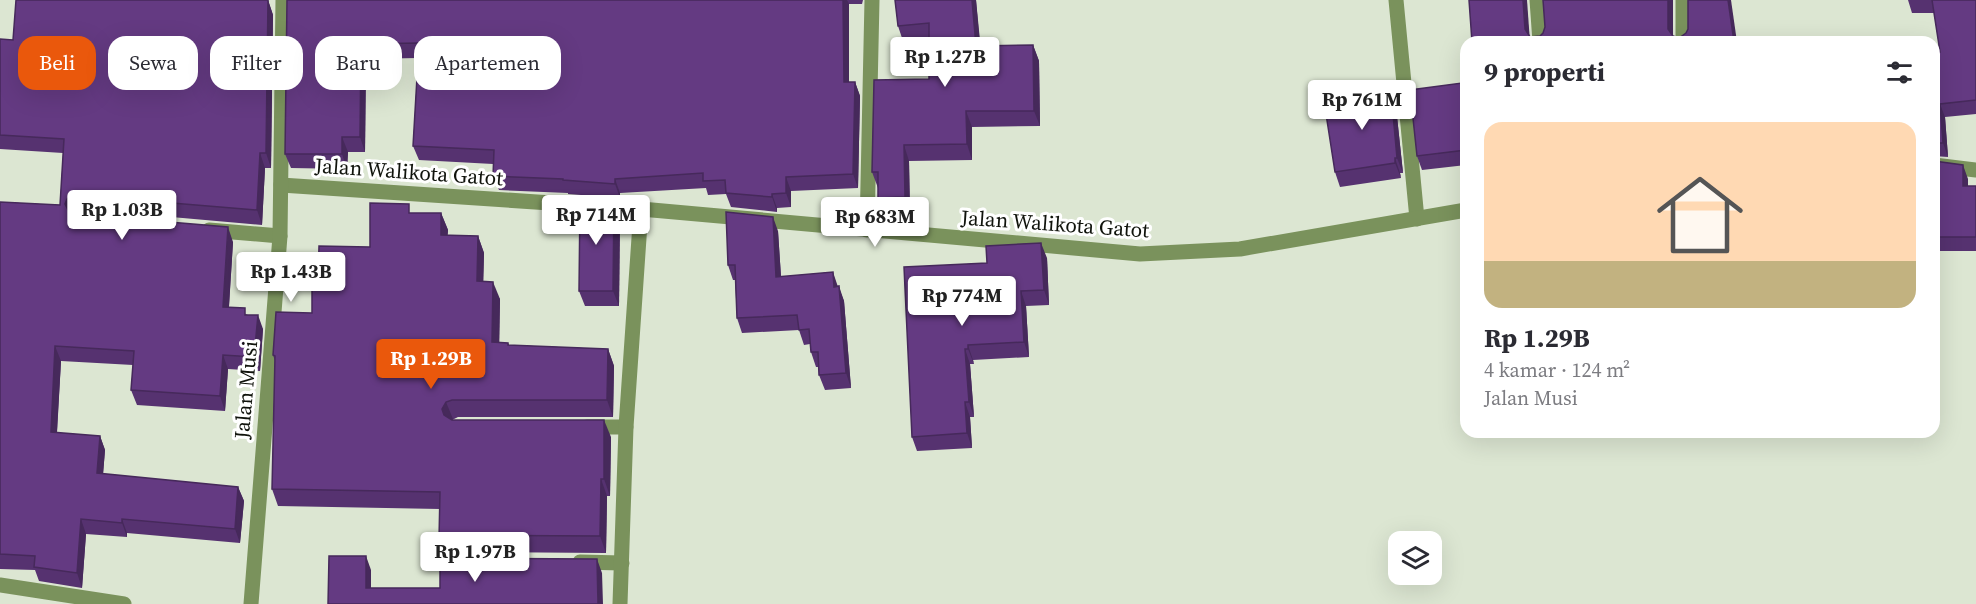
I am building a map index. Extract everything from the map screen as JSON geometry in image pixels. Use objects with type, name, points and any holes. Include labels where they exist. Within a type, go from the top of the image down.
[{"type":"street","name":"Jalan Musi","points":[[251,604],[280,236],[283,0]]},
{"type":"street","points":[[867,230],[872,0]]},
{"type":"street","points":[[1395,0],[1417,219]]},
{"type":"street","points":[[1537,0],[1540,36]]},
{"type":"street","points":[[1683,0],[1683,36]]},
{"type":"street","points":[[1940,166],[1976,170]]},
{"type":"street","name":"Jalan Walikota Gatot","points":[[281,184],[640,209],[1140,254],[1240,249],[1460,211]]},
{"type":"street","points":[[620,604],[627,427],[640,209]]},
{"type":"street","points":[[198,229],[280,236]]},
{"type":"street","points":[[570,427],[627,427]]},
{"type":"street","points":[[565,562],[622,563]]},
{"type":"street","points":[[0,585],[124,604]]},
{"type":"building","points":[[16,0],[268,0],[268,36],[210,36],[210,90],[267,90],[266,153],[260,153],[257,210],[76,195],[67,199],[65,204],[69,212],[74,214],[228,227],[223,307],[245,308],[245,315],[258,315],[254,357],[223,355],[220,396],[131,390],[134,351],[55,346],[51,432],[100,436],[97,473],[238,487],[235,529],[122,519],[122,523],[81,519],[77,573],[34,567],[35,556],[0,554],[0,202],[60,205],[64,139],[0,135],[0,39],[13,40]]},
{"type":"building","points":[[287,0],[843,0],[844,82],[855,82],[853,174],[786,177],[786,193],[772,194],[772,197],[726,193],[725,180],[703,181],[703,173],[615,179],[615,184],[493,176],[494,150],[413,146],[416,90],[561,90],[561,36],[414,36],[414,43],[402,43],[402,36],[315,36],[315,90],[361,90],[360,137],[342,137],[342,154],[285,154],[286,90],[303,90],[303,36],[287,36]]},
{"type":"building","points":[[895,0],[972,0],[976,46],[1033,45],[1034,111],[966,111],[967,144],[904,145],[905,197],[878,198],[878,172],[872,172],[874,80],[929,79],[929,23],[898,26]]},
{"type":"building","points":[[1469,0],[1523,0],[1525,29],[1529,36],[1472,36]]},
{"type":"building","points":[[1543,0],[1668,0],[1668,29],[1673,36],[1540,36],[1545,27]]},
{"type":"building","points":[[1688,0],[1728,0],[1733,36],[1682,36],[1688,29]]},
{"type":"building","points":[[1932,0],[1976,0],[1976,100],[1940,104],[1940,36],[1938,36]]},
{"type":"building","points":[[1460,83],[1460,151],[1417,156],[1410,90]]},
{"type":"building","points":[[1391,92],[1397,158],[1395,158],[1395,163],[1335,172],[1324,101]]},
{"type":"building","points":[[1940,104],[1943,143],[1940,143]]},
{"type":"building","points":[[1940,162],[1963,165],[1963,186],[1976,186],[1976,237],[1940,237]]},
{"type":"building","points":[[580,200],[614,203],[613,291],[579,291]]},
{"type":"building","points":[[370,203],[409,204],[409,213],[441,213],[441,235],[478,236],[477,281],[493,282],[492,342],[508,343],[508,345],[608,349],[607,400],[452,400],[446,402],[442,409],[444,415],[452,420],[604,420],[604,479],[601,479],[600,536],[447,535],[439,539],[440,492],[272,489],[275,356],[273,355],[276,312],[312,313],[312,288],[318,288],[319,246],[370,247]]},
{"type":"building","points":[[726,212],[773,217],[776,277],[833,272],[834,287],[839,286],[846,373],[819,375],[818,352],[811,352],[809,329],[799,330],[797,315],[737,318],[735,265],[728,265]]},
{"type":"building","points":[[1041,243],[1044,290],[1021,291],[1024,342],[968,345],[968,349],[965,349],[969,402],[965,402],[967,433],[912,437],[904,267],[987,263],[986,246]]},
{"type":"building","points":[[440,554],[448,558],[597,559],[598,604],[328,604],[329,556],[366,556],[366,588],[440,588]]}]
